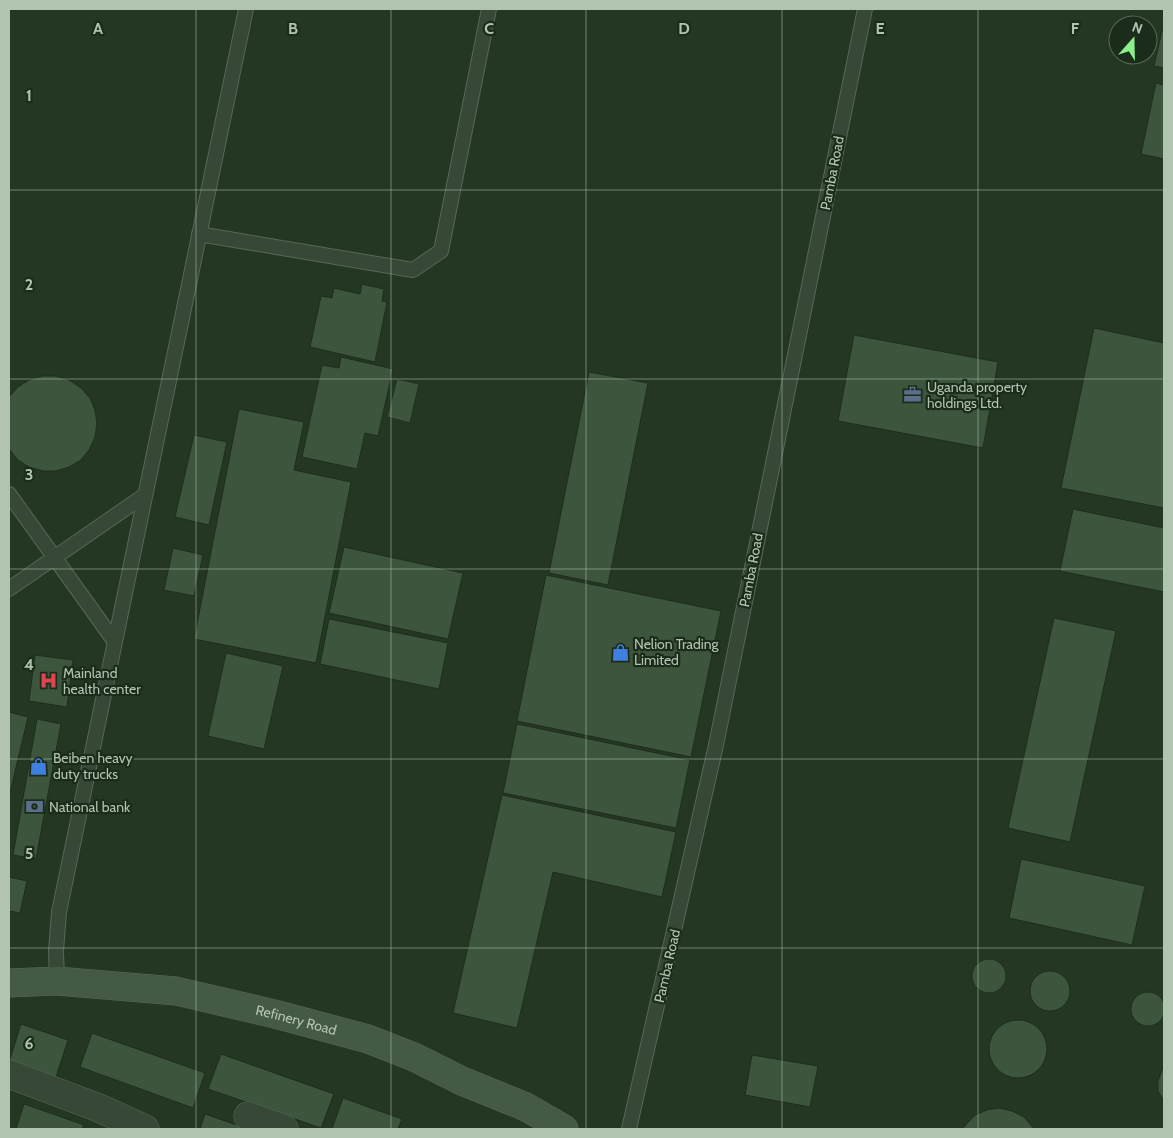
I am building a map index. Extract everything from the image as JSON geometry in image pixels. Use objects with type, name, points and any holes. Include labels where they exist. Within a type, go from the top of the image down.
[{"type":"main road","name":"Refinery Road","points":[[9,982],[57,981],[176,991],[275,1014],[368,1040],[414,1057],[462,1082],[526,1107],[564,1129]]},
{"type":"street","points":[[9,1074],[99,1108],[145,1129]]},
{"type":"street","points":[[248,1116],[284,1129]]},
{"type":"lane","points":[[57,981],[56,951],[59,912],[246,9]]},
{"type":"lane","points":[[199,234],[414,270],[441,251],[489,9]]},
{"type":"lane","name":"Pamba Road","points":[[629,1129],[716,745],[865,9]]},
{"type":"lane","points":[[9,494],[115,642]]},
{"type":"lane","points":[[9,590],[145,495]]},
{"type":"building","points":[[1164,22],[1164,68],[1154,66],[1158,65],[1158,48]]},
{"type":"building","points":[[1156,83],[1164,85],[1164,159],[1141,154]]},
{"type":"building","points":[[362,284],[384,289],[382,301],[387,302],[375,362],[310,347],[321,296],[332,298],[334,288],[360,294]]},
{"type":"building","points":[[1094,328],[1164,343],[1164,508],[1061,488]]},
{"type":"building","points":[[854,335],[998,362],[983,448],[838,421]]},
{"type":"building","points":[[341,357],[393,369],[378,436],[365,433],[357,469],[302,457],[322,365],[339,368]]},
{"type":"building","points":[[589,372],[648,383],[608,585],[549,573]]},
{"type":"building","points":[[42,376],[56,376],[69,380],[81,388],[90,398],[95,410],[97,424],[95,437],[89,450],[81,460],[69,467],[56,471],[43,471],[29,467],[18,460],[9,449],[9,397],[18,387],[29,380]]},
{"type":"building","points":[[397,379],[419,384],[410,423],[387,417]]},
{"type":"building","points":[[239,409],[304,422],[294,470],[351,482],[316,663],[194,639]]},
{"type":"building","points":[[194,435],[227,442],[209,525],[175,517]]},
{"type":"building","points":[[1073,509],[1164,528],[1164,592],[1060,571]]},
{"type":"building","points":[[344,547],[463,573],[448,639],[329,613]]},
{"type":"building","points":[[173,548],[203,555],[194,596],[164,590]]},
{"type":"building","points":[[546,575],[721,611],[691,757],[517,721]]},
{"type":"building","points":[[1054,618],[1116,631],[1070,842],[1008,828]]},
{"type":"building","points":[[329,619],[448,643],[439,689],[320,664]]},
{"type":"building","points":[[226,653],[283,666],[264,749],[208,736]]},
{"type":"building","points":[[35,655],[73,660],[67,707],[29,701]]},
{"type":"building","points":[[9,712],[28,717],[9,797]]},
{"type":"building","points":[[37,719],[61,724],[36,859],[13,855]]},
{"type":"building","points":[[517,724],[690,760],[676,828],[503,793]]},
{"type":"building","points":[[502,795],[676,832],[662,897],[553,872],[517,1028],[453,1013]]},
{"type":"building","points":[[1021,859],[1145,886],[1132,945],[1009,918]]},
{"type":"building","points":[[9,877],[27,881],[20,913],[9,911]]},
{"type":"building","points":[[989,959],[996,960],[1001,964],[1005,969],[1005,983],[1001,988],[996,992],[989,993],[982,992],[977,988],[973,983],[972,976],[973,969],[977,964],[982,960]]},
{"type":"building","points":[[1050,971],[1064,977],[1070,991],[1064,1005],[1050,1011],[1036,1005],[1030,991],[1036,977]]},
{"type":"building","points":[[1148,992],[1155,993],[1160,997],[1164,1002],[1164,1016],[1160,1021],[1155,1025],[1148,1026],[1141,1025],[1136,1021],[1132,1016],[1131,1009],[1132,1002],[1136,997],[1141,993]]},
{"type":"building","points":[[1018,1020],[1034,1025],[1042,1033],[1047,1049],[1042,1065],[1034,1073],[1018,1078],[1002,1073],[994,1065],[989,1049],[994,1033],[1002,1025]]},
{"type":"building","points":[[21,1024],[68,1040],[56,1077],[9,1062]]},
{"type":"building","points":[[92,1033],[205,1073],[193,1108],[80,1067]]},
{"type":"building","points":[[221,1054],[334,1094],[321,1128],[208,1089]]},
{"type":"building","points":[[752,1055],[818,1066],[810,1107],[745,1095]]},
{"type":"building","points":[[1164,1065],[1164,1101],[1158,1091],[1158,1081]]},
{"type":"building","points":[[343,1098],[402,1119],[398,1129],[332,1129]]},
{"type":"building","points":[[24,1104],[84,1125],[82,1129],[16,1129]]},
{"type":"building","points":[[999,1108],[1012,1111],[1024,1117],[1034,1129],[962,1129],[975,1115]]},
{"type":"building","points":[[205,1114],[248,1129],[200,1129]]},
{"type":"place","name":"Uganda property holdings Ltd.","points":[[913,395]]},
{"type":"place","name":"Nelion Trading Limited","points":[[620,652]]},
{"type":"place","name":"Mainland health center","points":[[49,681]]},
{"type":"place","name":"Beiben heavy duty trucks","points":[[39,766]]},
{"type":"place","name":"National bank","points":[[35,807]]}]
